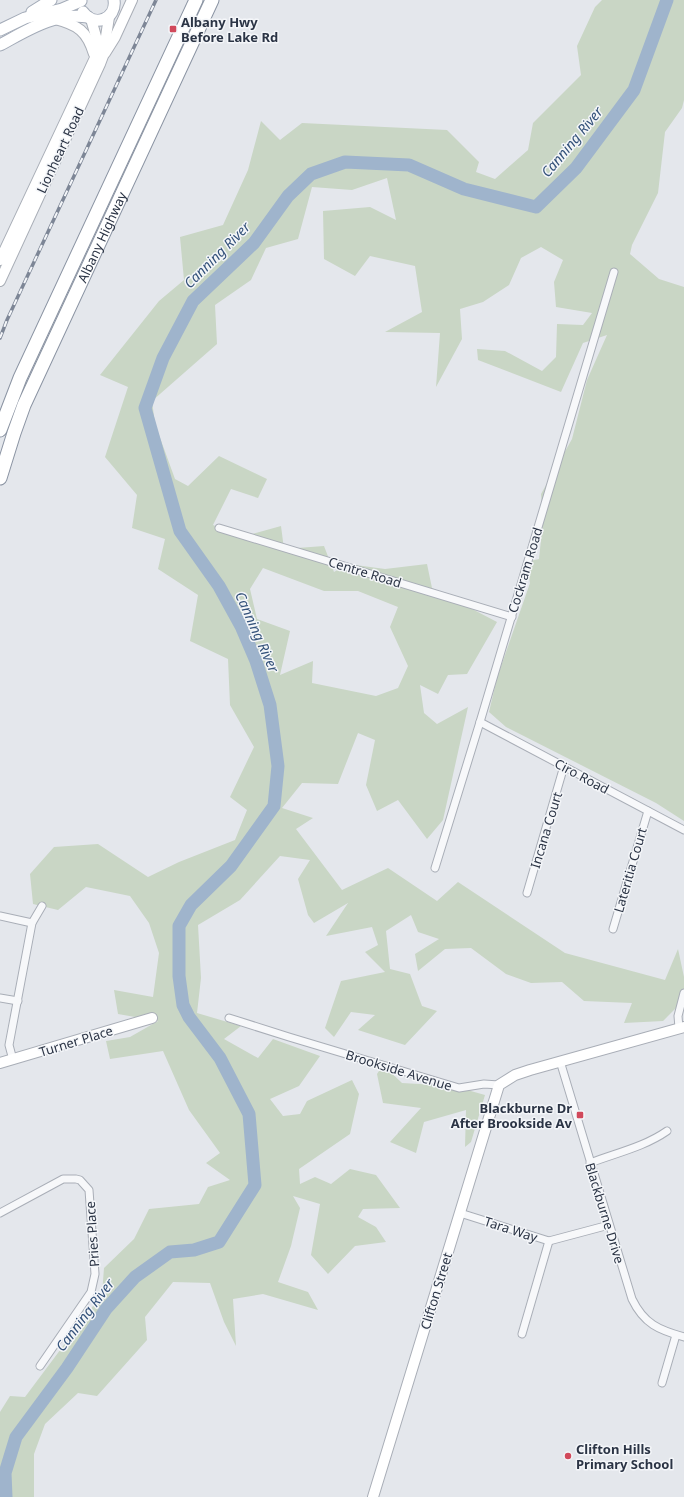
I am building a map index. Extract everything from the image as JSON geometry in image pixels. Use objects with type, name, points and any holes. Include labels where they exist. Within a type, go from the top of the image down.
[{"type":"highway","name":"Albany Highway","points":[[0,430],[20,378],[196,0]]},
{"type":"highway","name":"Albany Highway","points":[[0,478],[24,405],[212,0]]},
{"type":"highway","points":[[86,238],[99,243]]},
{"type":"main road","points":[[25,18],[37,8],[52,0]]},
{"type":"main road","points":[[0,30],[25,18],[62,9],[82,0],[82,10],[89,18]]},
{"type":"main road","points":[[55,19],[72,24],[83,31],[99,57],[115,37],[132,0]]},
{"type":"main road","points":[[0,45],[34,27],[55,19],[72,16],[100,20],[109,17],[114,8],[114,1]]},
{"type":"main road","name":"Lionheart Road","points":[[0,281],[99,57],[109,17]]},
{"type":"main road","name":"Lionheart Road","points":[[0,260],[99,57],[97,40],[89,18]]},
{"type":"main road","name":"Turner Place","points":[[0,1063],[152,1018]]},
{"type":"main road","name":"Brookside Avenue","points":[[499,1085],[515,1076],[560,1061],[682,1028]]},
{"type":"main road","name":"Clifton Street","points":[[373,1497],[499,1085]]},
{"type":"street","name":"Cockram Road","points":[[435,868],[512,617],[614,272]]},
{"type":"street","name":"Centre Road","points":[[219,528],[512,617]]},
{"type":"street","name":"Ciro Road","points":[[480,722],[684,830]]},
{"type":"street","name":"Incana Court","points":[[527,893],[564,766]]},
{"type":"street","name":"Lateritia Court","points":[[613,929],[648,811]]},
{"type":"street","points":[[13,1060],[10,1040],[32,923],[42,906]]},
{"type":"street","points":[[0,916],[32,923]]},
{"type":"street","points":[[682,1028],[678,1016],[684,994]]},
{"type":"street","points":[[0,998],[18,1001]]},
{"type":"street","name":"Brookside Avenue","points":[[229,1018],[459,1088],[484,1084],[499,1085]]},
{"type":"street","name":"Blackburne Drive","points":[[560,1061],[632,1299],[638,1312],[647,1321],[661,1329],[684,1337]]},
{"type":"street","points":[[590,1163],[642,1146],[667,1131]]},
{"type":"street","name":"Pries Place","points":[[0,1213],[63,1179],[76,1179],[84,1183],[89,1190],[95,1274],[91,1292],[40,1366]]},
{"type":"street","name":"Tara Way","points":[[460,1213],[549,1241],[609,1225]]},
{"type":"street","points":[[522,1334],[549,1241]]},
{"type":"street","points":[[662,1383],[676,1335]]},
{"type":"green space","points":[[602,0],[684,0],[684,100],[682,108],[665,132],[658,193],[632,245],[630,254],[659,279],[684,287],[684,821],[656,803],[506,727],[489,712],[497,678],[530,583],[526,562],[539,559],[543,520],[541,494],[572,439],[587,380],[607,335],[583,343],[561,392],[478,360],[477,349],[505,351],[542,371],[556,357],[557,324],[583,325],[592,313],[556,307],[554,282],[563,260],[541,247],[521,258],[509,285],[483,302],[460,309],[462,339],[436,387],[440,333],[385,332],[422,312],[415,266],[370,256],[355,276],[324,259],[323,211],[370,207],[396,220],[387,178],[352,190],[312,187],[298,239],[266,248],[251,280],[215,305],[217,344],[152,401],[155,424],[175,479],[188,486],[219,456],[267,479],[258,498],[231,489],[213,525],[241,537],[281,526],[284,549],[324,546],[334,572],[348,564],[385,569],[427,564],[432,588],[497,622],[467,674],[448,675],[438,694],[420,685],[424,713],[437,724],[468,707],[443,820],[427,839],[398,800],[377,811],[366,785],[375,740],[358,733],[338,784],[302,783],[282,808],[313,818],[296,829],[342,890],[388,868],[437,901],[458,882],[565,953],[665,980],[678,949],[684,977],[684,1000],[663,1021],[624,1023],[632,1003],[584,1001],[562,982],[531,983],[506,974],[471,948],[445,949],[418,971],[415,954],[439,939],[418,932],[411,915],[386,931],[390,969],[410,974],[422,1006],[437,1011],[405,1045],[358,1030],[375,1015],[351,1012],[334,1037],[325,1028],[341,981],[385,972],[365,952],[378,945],[372,927],[326,936],[348,903],[314,923],[308,915],[298,879],[310,860],[280,856],[240,900],[198,925],[201,978],[197,1013],[241,1026],[224,1039],[258,1058],[273,1039],[320,1056],[299,1086],[270,1099],[283,1116],[300,1114],[307,1101],[352,1080],[359,1094],[350,1134],[299,1169],[300,1184],[315,1177],[331,1184],[350,1169],[376,1175],[400,1208],[363,1209],[358,1217],[376,1227],[386,1242],[355,1246],[328,1274],[311,1255],[320,1204],[293,1196],[300,1208],[291,1246],[278,1282],[308,1292],[318,1310],[263,1294],[233,1299],[236,1346],[224,1322],[210,1283],[173,1282],[145,1317],[147,1340],[97,1396],[78,1393],[45,1424],[34,1454],[34,1497],[0,1497],[0,1412],[10,1396],[25,1397],[102,1294],[104,1268],[134,1239],[149,1209],[199,1204],[208,1187],[230,1180],[206,1163],[220,1153],[189,1110],[163,1051],[110,1059],[106,1041],[130,1037],[158,1021],[118,1014],[114,990],[153,997],[159,953],[149,923],[130,896],[86,887],[58,910],[33,904],[30,874],[54,847],[98,844],[148,877],[179,862],[235,840],[247,810],[230,797],[254,747],[230,705],[228,659],[190,641],[198,595],[158,569],[165,539],[132,528],[137,495],[105,457],[128,387],[100,375],[159,301],[184,280],[180,237],[223,225],[248,170],[261,121],[280,140],[302,123],[447,130],[479,162],[476,172],[495,179],[528,150],[533,123],[581,75],[577,46],[595,7]],"holes":[[[263,568],[324,591],[358,591],[398,607],[390,627],[408,666],[398,688],[376,696],[312,683],[313,661],[280,675],[290,631],[257,619],[250,589]]]},
{"type":"green space","points":[[383,1065],[402,1083],[453,1086],[485,1095],[471,1142],[465,1147],[466,1110],[424,1122],[416,1153],[390,1142],[421,1108],[383,1103],[377,1074]]},
{"type":"waterway","name":"Canning River","points":[[6,1497],[5,1473],[16,1437],[67,1368],[106,1309],[135,1277],[170,1252],[194,1250],[219,1242],[255,1185],[249,1114],[220,1058],[189,1017],[183,1005],[179,976],[179,926],[191,905],[231,866],[274,806],[278,766],[270,705],[256,661],[241,626],[219,586],[180,531],[145,408],[163,358],[193,301],[254,243],[288,196],[311,174],[345,162],[409,165],[464,189],[536,207],[576,168],[634,90],[667,0]]},
{"type":"railway","points":[[0,338],[156,0]]},
{"type":"place","name":"Albany Hwy Before Lake Rd","points":[[173,29]]},
{"type":"place","name":"Blackburne Dr After Brookside Av","points":[[580,1115]]},
{"type":"place","name":"Clifton Hills Primary School","points":[[568,1456]]}]
